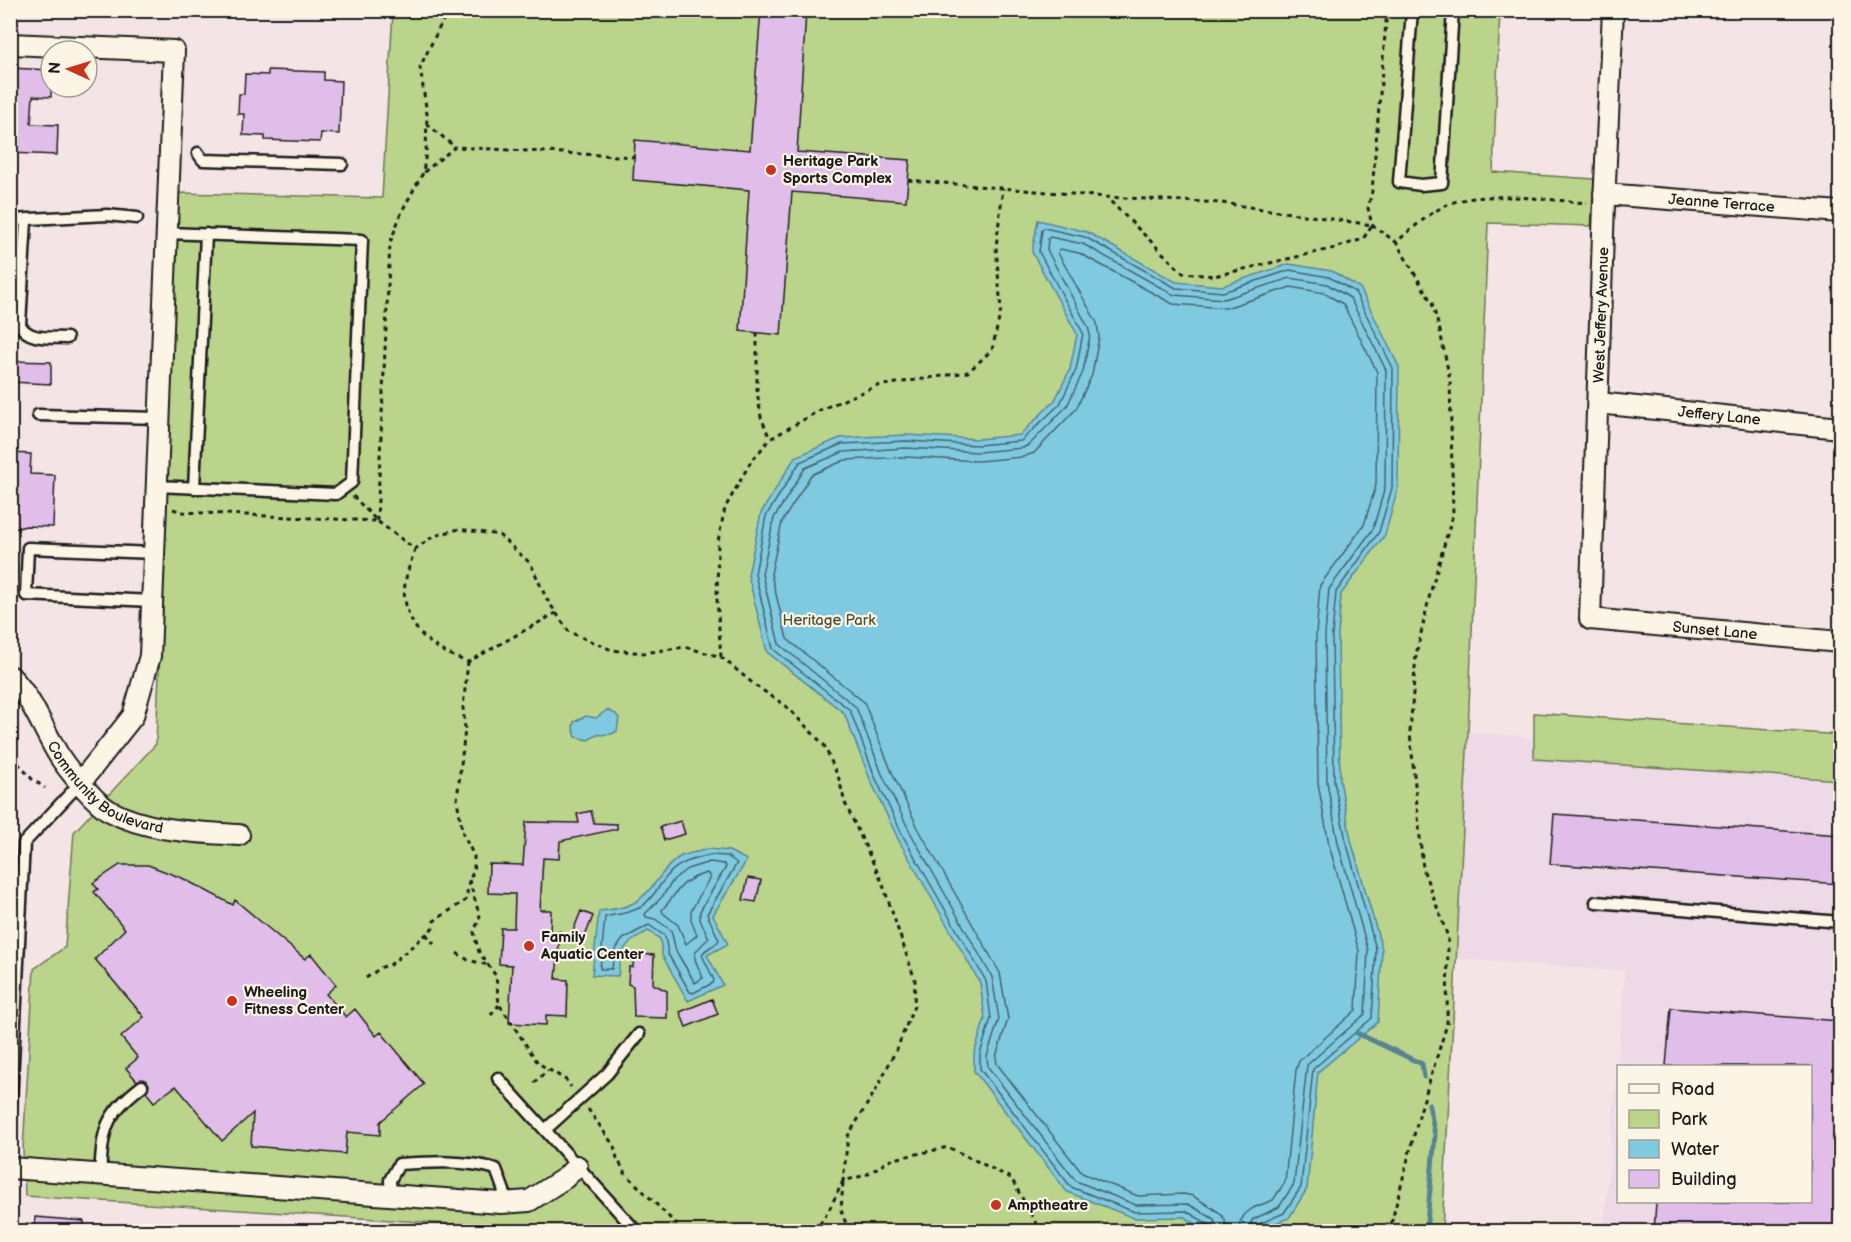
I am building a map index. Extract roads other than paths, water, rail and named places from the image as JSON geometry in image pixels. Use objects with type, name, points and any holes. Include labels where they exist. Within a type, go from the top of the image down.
[{"type":"street","name":"West Jeffery Avenue","points":[[1590,619],[1604,199],[1613,10]]},
{"type":"street","points":[[10,44],[174,51],[150,656],[133,716],[80,783]]},
{"type":"street","name":"Jeanne Terrace","points":[[1604,199],[1840,212]]},
{"type":"street","name":"Jeffery Lane","points":[[1598,403],[1840,428]]},
{"type":"street","name":"Sunset Lane","points":[[1590,619],[1840,642]]},
{"type":"street","name":"Community Boulevard","points":[[10,676],[23,690],[59,756],[80,783],[108,810],[144,824],[196,832],[239,835]]},
{"type":"street","points":[[10,1168],[391,1197],[501,1203],[529,1201],[565,1178],[577,1166]]},
{"type":"lane","points":[[1412,10],[1399,182],[1421,185],[1442,183],[1453,10]]},
{"type":"lane","points":[[198,153],[203,160],[342,164]]},
{"type":"lane","points":[[10,220],[106,215],[137,218]]},
{"type":"lane","points":[[26,220],[20,325],[24,332],[33,336],[67,338]]},
{"type":"lane","points":[[156,486],[336,494],[352,482],[362,240],[166,233]]},
{"type":"lane","points":[[195,488],[206,234]]},
{"type":"lane","points":[[38,415],[159,418]]},
{"type":"lane","points":[[152,601],[26,595],[27,560],[28,548],[154,553]]},
{"type":"lane","points":[[10,1121],[13,1016],[24,843],[80,783]]},
{"type":"lane","points":[[1596,902],[1840,922]]},
{"type":"lane","points":[[545,1131],[606,1074],[639,1034]]},
{"type":"lane","points":[[498,1078],[637,1232]]},
{"type":"lane","points":[[100,1174],[102,1139],[109,1119],[122,1102],[142,1086]]},
{"type":"lane","points":[[391,1197],[390,1180],[399,1164],[434,1162],[482,1165],[496,1169],[504,1191],[501,1203]]},
{"type":"water","points":[[1038,220],[1087,232],[1176,282],[1222,286],[1289,264],[1332,271],[1360,288],[1399,367],[1398,488],[1385,535],[1341,594],[1338,635],[1340,780],[1351,840],[1382,949],[1378,1022],[1318,1072],[1307,1189],[1289,1218],[1255,1231],[1209,1232],[1184,1217],[1134,1218],[1067,1192],[974,1071],[974,1054],[985,1018],[980,983],[898,839],[870,779],[844,713],[767,652],[748,575],[761,513],[795,457],[840,438],[906,435],[978,439],[1020,435],[1055,400],[1070,369],[1077,334],[1032,252]]},
{"type":"water","points":[[607,710],[619,718],[617,731],[612,734],[597,735],[588,740],[576,737],[574,722],[586,716],[596,718]]},
{"type":"water","points":[[709,849],[729,851],[747,860],[713,915],[728,944],[707,955],[723,985],[688,1001],[662,955],[660,939],[648,931],[625,948],[620,959],[618,976],[592,975],[599,911],[618,909],[633,903],[646,894],[671,863],[678,858]]},
{"type":"waterway","points":[[1357,1033],[1422,1064],[1424,1077]]},
{"type":"waterway","points":[[1426,1232],[1435,1135],[1429,1104]]},
{"type":"place","name":"Heritage Park Sports Complex","points":[[771,170]]},
{"type":"place","name":"Family Aquatic Center","points":[[529,946]]},
{"type":"place","name":"Wheeling Fitness Center","points":[[232,1001]]},
{"type":"place","name":"Amptheatre","points":[[996,1205]]},
{"type":"park label","name":"Heritage Park","points":[[829,620]]}]
